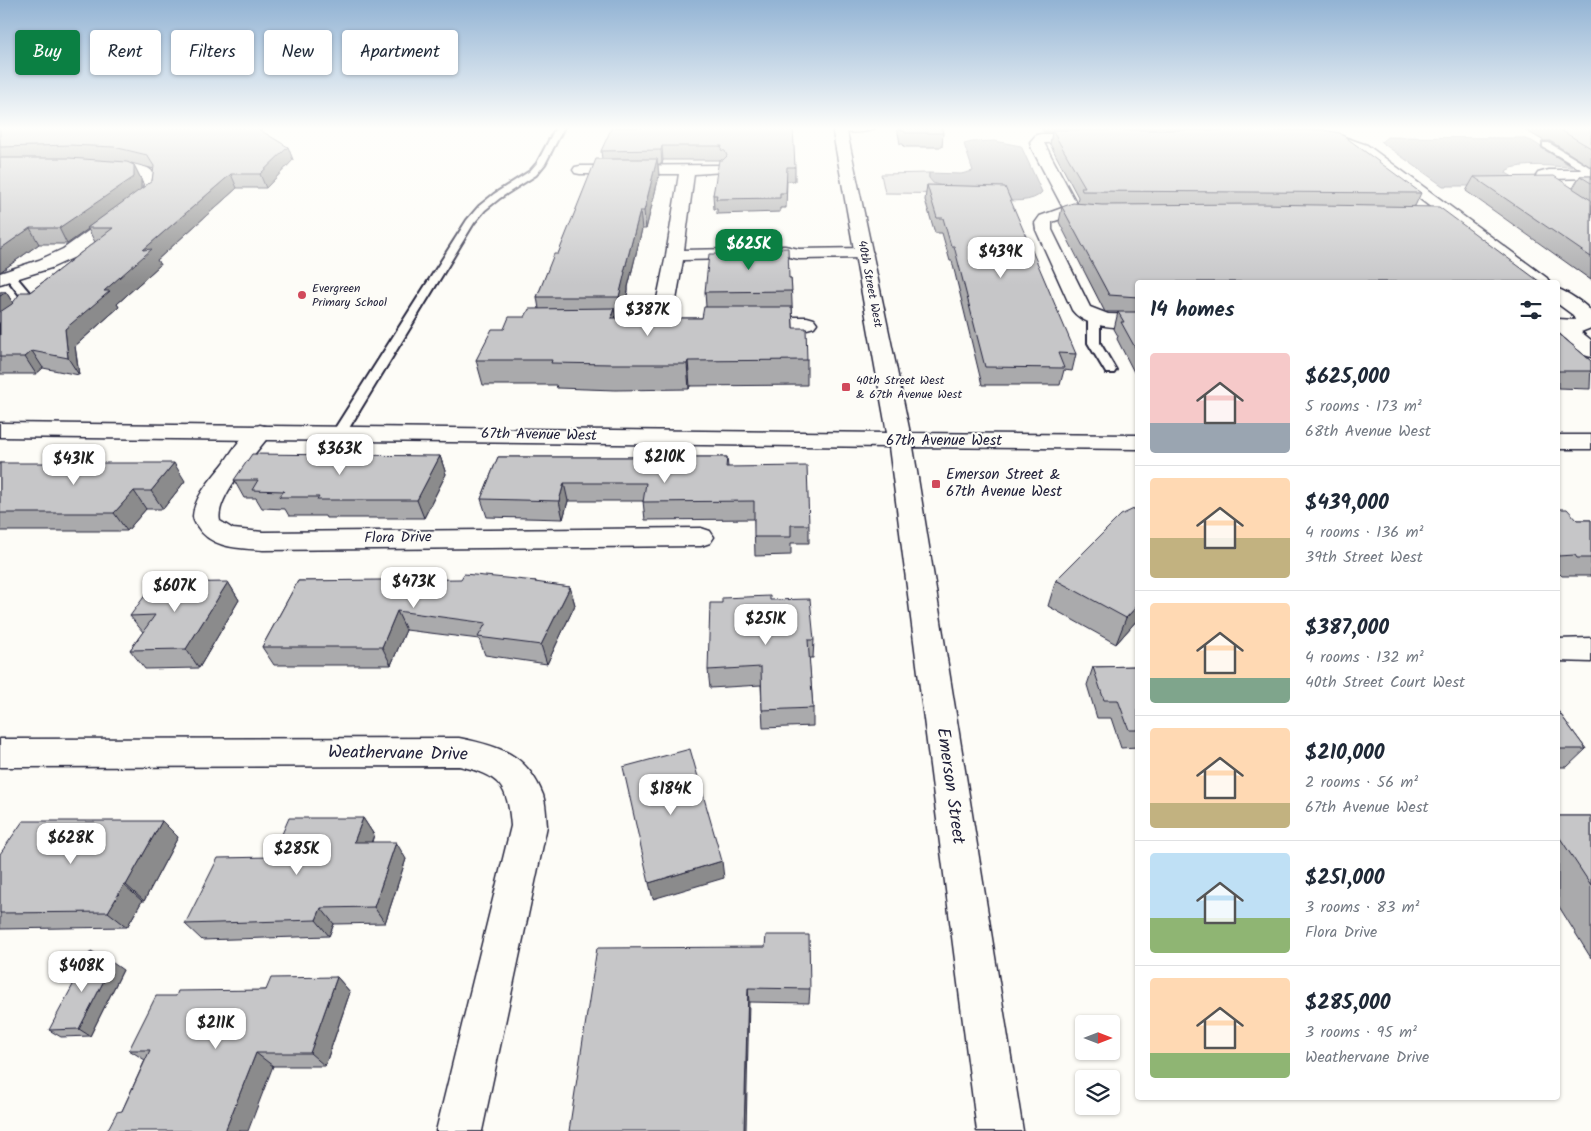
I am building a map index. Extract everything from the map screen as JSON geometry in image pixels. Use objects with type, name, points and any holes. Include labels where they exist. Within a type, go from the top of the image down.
[{"type":"street","points":[[5,278],[45,264],[69,253],[150,194],[152,180]]},
{"type":"street","points":[[663,323],[686,180]]},
{"type":"street","name":"40th Street West","points":[[849,180],[900,441]]},
{"type":"street","points":[[1056,180],[1070,206],[1076,212],[1046,219],[1043,223],[1044,230],[1078,304],[1082,310],[1094,317],[1112,321],[1135,321]]},
{"type":"street","points":[[1403,180],[1537,280]]},
{"type":"street","points":[[1537,180],[1591,212]]},
{"type":"street","points":[[1420,215],[1449,215]]},
{"type":"street","points":[[675,255],[731,254],[745,257],[786,257],[799,254],[864,253]]},
{"type":"street","points":[[1560,297],[1580,312],[1588,327],[1560,326]]},
{"type":"street","points":[[739,323],[806,323]]},
{"type":"street","points":[[1560,326],[1591,351]]},
{"type":"street","name":"67th Avenue West","points":[[0,430],[1135,442]]},
{"type":"street","name":"Flora Drive","points":[[260,432],[210,503],[206,518],[211,527],[220,534],[233,538],[263,541],[701,537]]},
{"type":"street","name":"Emerson Street","points":[[900,441],[1000,1131]]},
{"type":"street","points":[[1560,442],[1591,442]]},
{"type":"street","points":[[1560,650],[1591,650]]},
{"type":"street","name":"Weathervane Drive","points":[[0,753],[459,752],[489,758],[512,774],[526,797],[529,826],[459,1131]]},
{"type":"lane","points":[[339,433],[470,222],[482,208],[522,180]]},
{"type":"lane","points":[[0,330],[23,312],[28,302],[28,298],[5,278]]},
{"type":"lane","points":[[1094,317],[1094,343],[1110,370]]},
{"type":"shaded area","points":[[882,180],[936,180],[989,194],[885,193]]},
{"type":"shaded area","points":[[930,180],[1036,180],[1042,192],[1034,198],[1021,201],[1006,200],[972,195],[933,183]]},
{"type":"shaded area","points":[[1434,180],[1518,180],[1529,186],[1443,186]]},
{"type":"building","points":[[0,180],[130,180],[59,228],[30,228],[0,249]]},
{"type":"building","points":[[224,180],[143,250],[152,249],[104,291],[110,291],[65,329],[68,358],[32,351],[25,357],[0,357],[0,312],[12,304],[21,292],[30,292],[113,228],[87,228],[152,181]]},
{"type":"building","points":[[588,180],[652,180],[644,211],[640,211],[619,297],[537,297],[554,254],[558,254]]},
{"type":"building","points":[[716,180],[787,180],[786,193],[780,193],[780,198],[716,199],[717,195],[713,195]]},
{"type":"building","points":[[1081,180],[1403,180],[1421,193],[1082,191],[1081,187],[1085,187]]},
{"type":"building","points":[[1478,180],[1560,180],[1591,200],[1591,257]]},
{"type":"building","points":[[927,185],[1005,187],[1076,354],[1058,353],[1064,368],[985,367],[954,246],[951,246],[943,218],[937,218]]},
{"type":"building","points":[[1073,203],[1102,205],[1259,204],[1439,207],[1537,280],[1135,280],[1135,297],[1109,295],[1062,207]]},
{"type":"building","points":[[788,248],[789,278],[791,278],[792,291],[705,292],[709,254],[735,254],[735,249]]},
{"type":"building","points":[[704,307],[792,307],[793,328],[806,328],[807,360],[688,361],[687,364],[611,364],[551,363],[552,360],[476,360],[492,329],[504,329],[509,317],[525,317],[529,309],[614,308],[611,318],[702,318]]},
{"type":"building","points":[[1118,312],[1135,312],[1135,348],[1121,322],[1124,322]]},
{"type":"building","points":[[1560,335],[1591,361],[1591,371],[1560,371]]},
{"type":"building","points":[[252,454],[440,456],[417,500],[317,500],[319,497],[279,497],[284,491],[252,490],[258,480],[234,480]]},
{"type":"building","points":[[498,457],[727,457],[726,467],[807,466],[809,525],[791,525],[791,537],[754,537],[754,501],[643,502],[646,483],[564,483],[559,501],[481,499]]},
{"type":"building","points":[[0,463],[174,463],[151,491],[134,491],[114,513],[0,513]]},
{"type":"building","points":[[1135,508],[1135,608],[1126,618],[1056,580],[1121,515]]},
{"type":"building","points":[[1560,509],[1567,509],[1577,520],[1591,520],[1591,558],[1577,558],[1575,555],[1560,556]]},
{"type":"building","points":[[464,574],[536,581],[570,587],[541,645],[478,637],[486,623],[397,611],[382,647],[262,647],[298,581],[461,579]]},
{"type":"building","points":[[228,582],[186,649],[130,650],[155,615],[130,616],[154,583]]},
{"type":"building","points":[[770,596],[770,600],[810,599],[814,640],[808,640],[813,708],[762,710],[761,667],[708,670],[710,603],[722,603],[722,598]]},
{"type":"building","points":[[1135,666],[1135,730],[1129,730],[1118,700],[1104,700],[1093,667]]},
{"type":"building","points":[[1560,714],[1586,749],[1560,749]]},
{"type":"building","points":[[690,749],[722,861],[649,883],[623,767]]},
{"type":"building","points":[[1560,816],[1591,816],[1591,885],[1560,838]]},
{"type":"building","points":[[289,818],[363,818],[354,842],[396,842],[374,907],[321,908],[316,920],[185,924],[218,858],[272,857]]},
{"type":"building","points":[[23,821],[162,821],[126,885],[124,885],[108,912],[0,913],[0,854]]},
{"type":"building","points":[[766,935],[809,935],[810,989],[748,988],[744,1131],[569,1131],[597,948],[765,947]]},
{"type":"building","points":[[91,951],[113,963],[79,1029],[49,1030]]},
{"type":"building","points":[[337,977],[310,1053],[256,1053],[225,1131],[107,1131],[117,1112],[122,1111],[150,1050],[129,1050],[156,996],[176,996],[178,991],[266,990],[271,978]]},
{"type":"place","name":"Evergreen Primary School","points":[[302,295]]},
{"type":"place","name":"40th Street West & 67th Avenue West","points":[[846,387]]},
{"type":"place","name":"Emerson Street & 67th Avenue West","points":[[936,484]]}]
